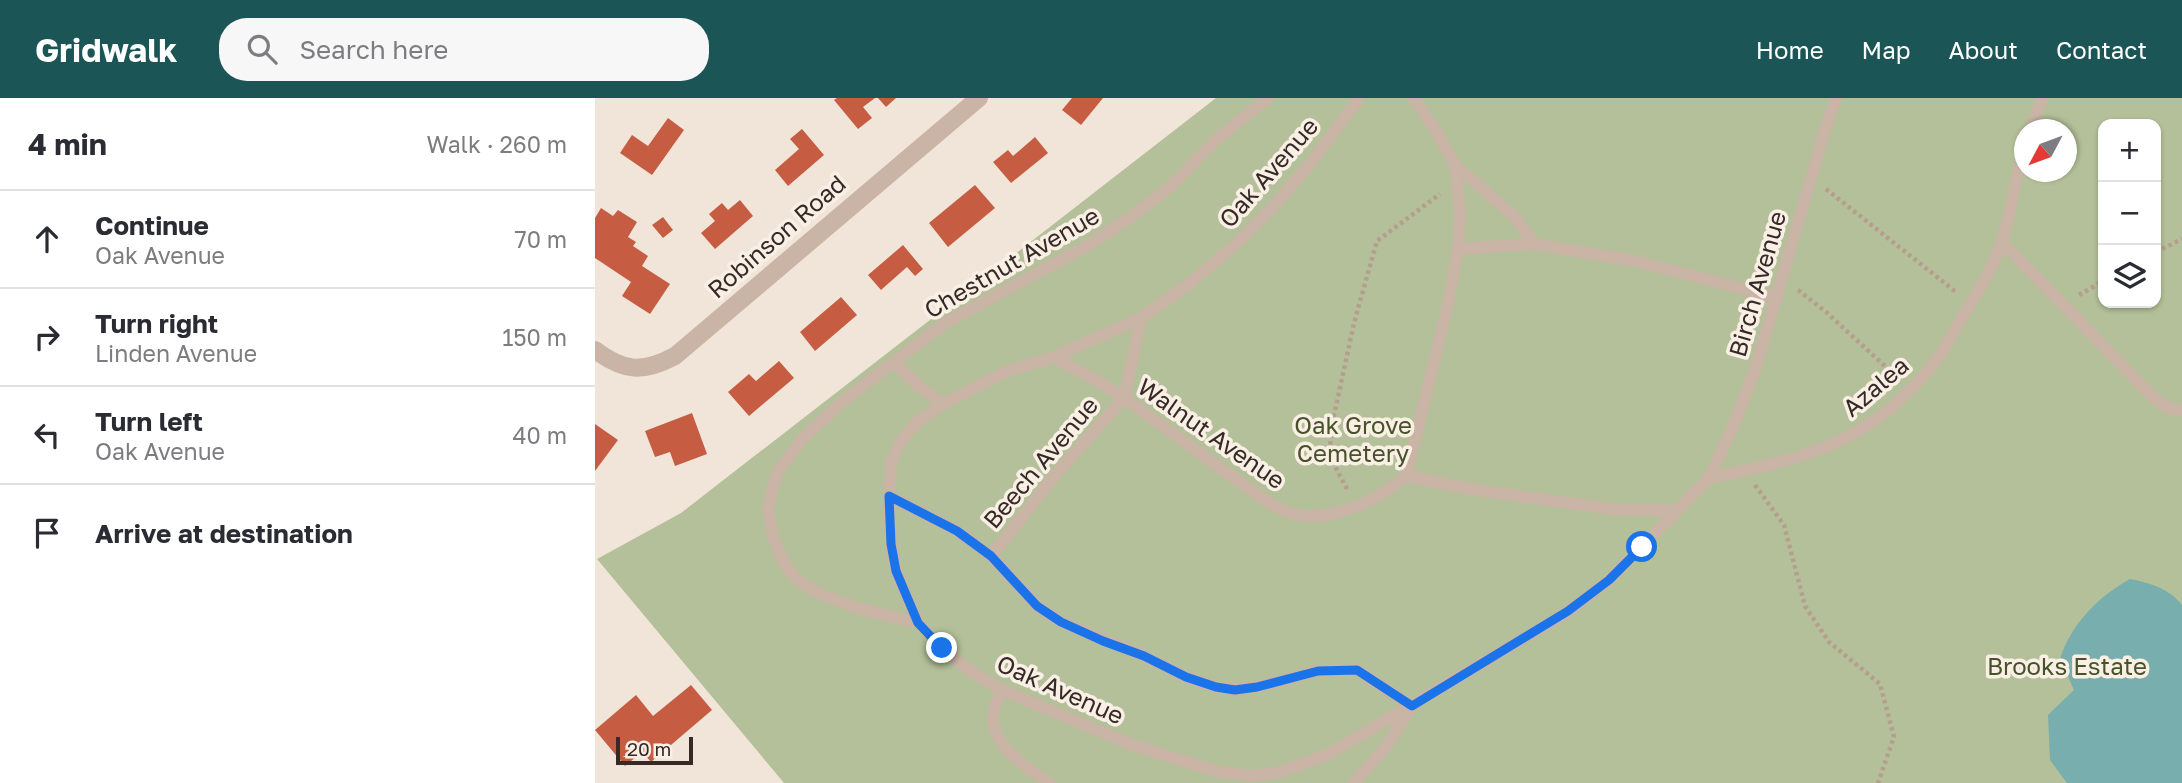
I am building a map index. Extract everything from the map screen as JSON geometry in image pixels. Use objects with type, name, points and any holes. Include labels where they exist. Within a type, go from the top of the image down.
[{"type":"street","name":"Robinson Road","points":[[595,350],[615,363],[636,369],[653,366],[675,356],[979,98]]},
{"type":"lane","name":"Chestnut Avenue","points":[[918,623],[857,608],[820,594],[796,579],[783,561],[773,537],[768,507],[777,473],[802,439],[843,401],[945,323],[1089,245],[1139,211],[1172,185],[1216,140],[1268,98]]},
{"type":"lane","name":"Oak Avenue","points":[[1359,98],[1310,164],[1274,206],[1189,284],[1141,318],[1054,357],[1005,372],[943,404],[916,422],[900,442],[891,463],[889,496],[891,544],[896,571],[918,623],[942,648],[969,670],[1002,690],[1132,745],[1219,772],[1253,776],[1280,772],[1329,754],[1568,611],[1609,580],[1709,478]]},
{"type":"lane","points":[[1414,98],[1436,131],[1456,172],[1460,212],[1458,248],[1446,314],[1406,476],[1476,490],[1612,509],[1677,510]]},
{"type":"lane","name":"Birch Avenue","points":[[1709,478],[1756,367],[1836,98]]},
{"type":"lane","points":[[2035,119],[2042,98]]},
{"type":"lane","points":[[1456,172],[1516,218],[1534,244]]},
{"type":"lane","name":"Azalea","points":[[1709,478],[1780,463],[1833,445],[1875,422],[1910,389],[1933,365],[1971,304],[2002,242],[2017,182]]},
{"type":"lane","points":[[2002,242],[2154,398],[2176,410]]},
{"type":"lane","points":[[1458,248],[1534,244],[1636,261],[1777,298]]},
{"type":"lane","points":[[1124,398],[1141,318]]},
{"type":"lane","name":"Walnut Avenue","points":[[1054,357],[1124,398],[1272,504],[1293,514],[1315,516],[1352,509],[1390,491],[1406,476]]},
{"type":"lane","points":[[894,363],[943,404]]},
{"type":"lane","name":"Beech Avenue","points":[[991,556],[1057,473],[1124,398]]},
{"type":"lane","points":[[889,496],[957,531],[991,556],[1037,606],[1061,622],[1144,656],[1186,677],[1235,690],[1318,671],[1357,670],[1412,706],[1385,748],[1353,783]]},
{"type":"lane","points":[[1002,690],[993,714],[1004,746],[1017,760],[1049,783]]},
{"type":"path","points":[[1365,503],[1346,489],[1329,455],[1333,419],[1354,323],[1377,241],[1409,215],[1432,201],[1456,172]]},
{"type":"path","points":[[1811,176],[1971,304]]},
{"type":"path","points":[[2161,250],[2182,239]]},
{"type":"path","points":[[1782,280],[1826,312],[1875,354],[1910,389]]},
{"type":"path","points":[[2063,304],[2098,284]]},
{"type":"path","points":[[1744,471],[1784,525],[1805,606],[1829,642],[1880,684],[1894,737],[1878,783]]},
{"type":"green space","name":"Oak Grove Cemetery","points":[[1216,98],[2182,98],[2182,783],[784,783],[597,559],[681,513]]},
{"type":"water","points":[[2130,579],[2159,588],[2182,605],[2182,783],[2067,783],[2050,760],[2048,715],[2074,690],[2060,659],[2071,634],[2087,612]]},
{"type":"building","points":[[875,98],[863,107],[872,118],[858,129],[834,100]]},
{"type":"building","points":[[878,98],[896,98],[886,107]]},
{"type":"building","points":[[1072,98],[1103,98],[1081,125],[1062,110]]},
{"type":"building","points":[[668,118],[684,130],[652,175],[620,153],[632,135],[648,146]]},
{"type":"building","points":[[802,129],[824,155],[788,186],[775,170],[799,149],[790,139]]},
{"type":"building","points":[[1035,137],[1048,153],[1011,183],[993,162],[1008,150],[1013,156]]},
{"type":"building","points":[[975,185],[995,208],[948,247],[929,223]]},
{"type":"building","points":[[740,200],[753,216],[715,249],[701,233],[715,221],[709,214],[722,203],[728,210]]},
{"type":"building","points":[[601,208],[613,216],[618,210],[637,222],[628,237],[636,242],[633,246],[648,256],[642,266],[670,284],[650,314],[622,296],[631,282],[595,258],[595,218]]},
{"type":"building","points":[[663,217],[673,230],[663,238],[652,225]]},
{"type":"building","points":[[903,245],[923,269],[915,276],[907,267],[881,290],[868,275]]},
{"type":"building","points":[[841,297],[857,315],[815,351],[800,332]]},
{"type":"building","points":[[779,361],[794,378],[749,416],[728,392],[749,374],[756,381]]},
{"type":"building","points":[[692,413],[707,454],[675,466],[670,452],[655,457],[645,431]]},
{"type":"building","points":[[595,424],[618,440],[595,471]]},
{"type":"building","points":[[691,685],[712,710],[651,762],[642,752],[625,766],[595,730],[636,695],[653,716]]},
{"type":"route","points":[[942,648],[918,623],[896,571],[891,544],[889,496],[957,531],[991,556],[1037,606],[1061,622],[1144,656],[1186,677],[1235,690],[1318,671],[1357,670],[1412,706],[1568,611],[1609,580],[1642,547]]},
{"type":"park label","name":"Brooks Estate","points":[[2067,667]]}]
